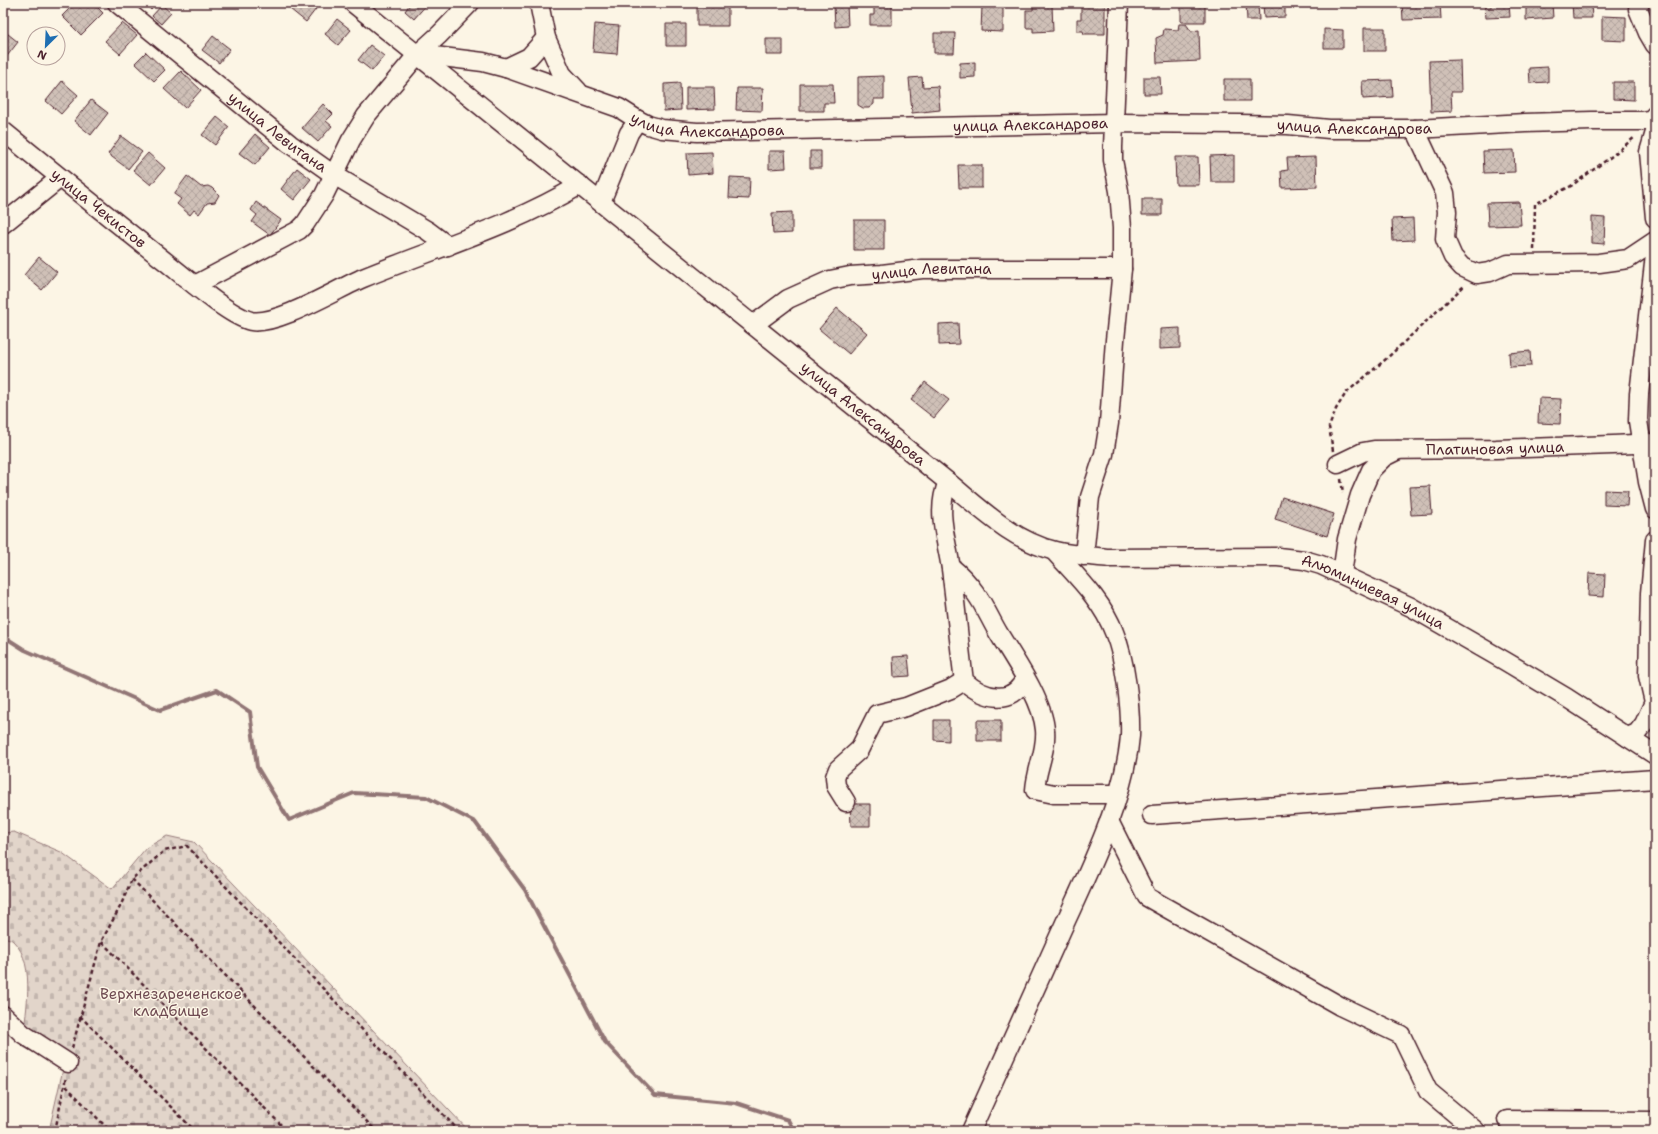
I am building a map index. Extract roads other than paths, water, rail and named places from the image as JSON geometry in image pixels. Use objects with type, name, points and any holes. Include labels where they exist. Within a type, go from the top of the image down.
[{"type":"street","name":"улица Левитана","points":[[117,3],[290,144],[334,176],[428,231],[448,246]]},
{"type":"street","name":"улица Александрова","points":[[353,3],[999,524],[1019,536],[1054,551]]},
{"type":"street","points":[[195,285],[298,230],[305,224],[334,176],[357,130],[366,116],[418,54],[470,3]]},
{"type":"street","points":[[539,3],[546,38],[562,74],[580,94]]},
{"type":"street","points":[[1084,556],[1090,497],[1104,454],[1109,423],[1122,269],[1121,206],[1114,160],[1119,3]]},
{"type":"street","points":[[1637,5],[1648,33],[1655,45]]},
{"type":"street","points":[[506,68],[529,57],[546,38]]},
{"type":"street","name":"улица Александрова","points":[[418,54],[483,62],[506,68],[619,108],[638,120],[662,128],[697,132],[1114,123],[1288,125],[1329,129],[1415,129],[1525,122],[1643,121],[1652,119],[1655,115]]},
{"type":"street","points":[[601,202],[629,133],[638,120]]},
{"type":"street","points":[[1415,129],[1445,193],[1447,212],[1445,239],[1453,257],[1462,267],[1477,274],[1490,272],[1508,264],[1599,263],[1628,259],[1655,241]]},
{"type":"street","name":"улица Чекистов","points":[[3,131],[195,285],[236,315],[252,321],[268,321],[282,316],[362,278],[448,246],[543,206],[580,185]]},
{"type":"street","points":[[1655,132],[1650,152],[1655,218]]},
{"type":"street","points":[[3,224],[60,178]]},
{"type":"street","points":[[1655,255],[1639,394],[1638,421],[1648,443],[1648,482],[1655,509]]},
{"type":"street","name":"улица Левитана","points":[[753,325],[788,299],[830,280],[850,276],[922,269],[1122,269]]},
{"type":"street","name":"Платиновая улица","points":[[1338,464],[1363,452],[1374,450],[1613,446],[1648,443]]},
{"type":"street","points":[[1342,574],[1347,539],[1360,495],[1371,470],[1384,457],[1399,450]]},
{"type":"street","points":[[948,482],[942,502],[942,515],[951,567],[964,681],[971,687],[989,696],[1004,697],[1016,693],[1021,687],[1025,678]]},
{"type":"street","points":[[1627,737],[1637,733],[1644,724],[1655,702],[1648,676],[1653,620],[1650,593],[1655,540]]},
{"type":"street","points":[[972,1131],[1109,821],[1123,773],[1130,735],[1128,696],[1124,665],[1114,632],[1093,594],[1054,551]]},
{"type":"street","name":"Алюминиевая улица","points":[[1054,551],[1109,558],[1278,557],[1304,560],[1342,574],[1418,610],[1505,660],[1655,755]]},
{"type":"street","points":[[951,567],[964,578],[976,595],[1025,678],[1039,707],[1045,728],[1046,739],[1035,790],[1054,794],[1117,794]]},
{"type":"street","points":[[846,802],[836,786],[835,777],[838,769],[859,750],[877,714],[906,707],[951,690],[964,681]]},
{"type":"street","points":[[1152,815],[1655,779]]},
{"type":"street","points":[[1109,821],[1148,897],[1340,1006],[1401,1035],[1428,1092],[1476,1131]]},
{"type":"street","points":[[3,1015],[23,1034],[68,1063]]},
{"type":"street","points":[[1507,1120],[1655,1121]]},
{"type":"waterway","points":[[3,636],[25,650],[160,710],[217,690],[250,712],[257,767],[289,820],[354,793],[426,797],[475,822],[525,890],[605,1042],[655,1095],[736,1103],[788,1120],[794,1131]]},
{"type":"park label","name":"Верхнезареченское кладбище","points":[[171,1002]]}]
